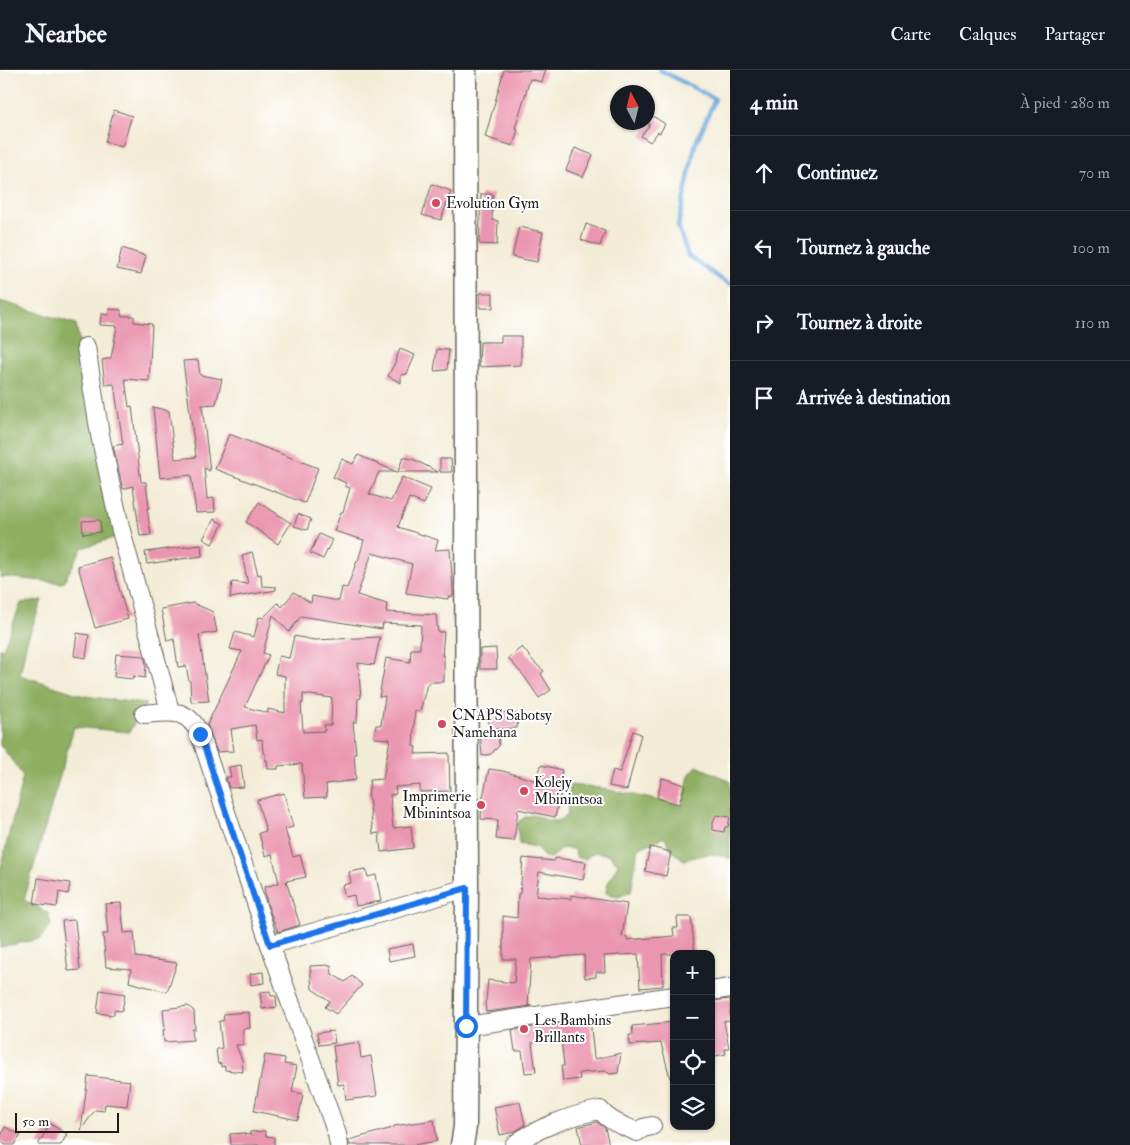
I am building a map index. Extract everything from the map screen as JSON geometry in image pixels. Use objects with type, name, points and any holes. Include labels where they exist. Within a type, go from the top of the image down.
[{"type":"main road","points":[[462,1145],[465,1127],[467,888],[465,70]]},
{"type":"street","points":[[86,347],[100,435],[120,527],[170,712]]},
{"type":"street","points":[[144,714],[170,712],[187,715],[196,724],[270,945],[337,1134],[339,1145]]},
{"type":"street","points":[[270,945],[467,888]]},
{"type":"street","points":[[715,990],[730,988]]},
{"type":"street","points":[[466,1026],[670,997]]},
{"type":"street","points":[[514,1145],[572,1116],[600,1110],[606,1117],[618,1125],[628,1127],[637,1132],[652,1126]]},
{"type":"green space","points":[[0,301],[76,324],[116,537],[82,548],[63,583],[0,578]]},
{"type":"green space","points":[[42,600],[26,644],[20,675],[84,696],[146,704],[129,732],[74,727],[24,900],[48,913],[51,925],[40,939],[0,947],[0,871],[23,776],[0,746],[0,648],[3,649],[21,603]]},
{"type":"green space","points":[[697,766],[730,781],[730,859],[713,854],[684,860],[672,851],[664,837],[638,849],[631,892],[618,897],[606,893],[607,885],[618,864],[609,855],[595,852],[585,859],[577,858],[574,849],[561,848],[552,858],[544,857],[537,847],[519,844],[517,823],[524,818],[533,815],[555,821],[567,816],[570,785],[601,788],[683,806],[689,775]]},
{"type":"building","points":[[504,70],[546,70],[542,82],[530,79],[515,128],[518,129],[513,146],[485,137]]},
{"type":"building","points":[[114,110],[132,116],[122,147],[105,142]]},
{"type":"building","points":[[655,118],[665,124],[660,133],[658,132],[650,142],[641,136],[646,130],[655,130]]},
{"type":"building","points":[[575,148],[593,155],[583,177],[566,170]]},
{"type":"building","name":"Evolution Gym","points":[[432,184],[451,191],[441,220],[422,215]]},
{"type":"building","points":[[481,194],[493,194],[492,220],[498,221],[497,245],[479,244]]},
{"type":"building","points":[[586,224],[605,231],[600,246],[581,240]]},
{"type":"building","points":[[519,227],[543,232],[537,262],[512,257]]},
{"type":"building","points":[[122,248],[146,256],[141,274],[117,269]]},
{"type":"building","points":[[480,293],[493,293],[493,308],[480,308]]},
{"type":"building","points":[[109,309],[121,310],[121,316],[134,316],[134,322],[152,324],[149,381],[125,379],[129,407],[132,406],[141,482],[146,482],[151,535],[140,536],[133,486],[123,489],[113,446],[123,444],[114,384],[105,385],[102,360],[111,358],[117,326],[100,325],[101,314],[109,315]]},
{"type":"building","points":[[501,336],[521,336],[521,365],[479,367],[480,342],[501,342]]},
{"type":"building","points":[[400,349],[415,355],[407,374],[401,375],[401,383],[388,376]]},
{"type":"building","points":[[437,349],[449,350],[447,370],[434,371]]},
{"type":"building","points":[[198,360],[200,375],[222,379],[216,404],[202,405],[210,471],[204,468],[207,499],[214,498],[215,512],[196,513],[191,475],[160,478],[153,407],[169,411],[175,459],[196,457],[183,361]]},
{"type":"building","points":[[229,434],[318,468],[305,503],[215,469]]},
{"type":"building","points":[[358,455],[397,472],[379,472],[369,494],[391,501],[402,477],[431,489],[424,504],[409,498],[398,527],[438,540],[435,550],[450,549],[453,590],[453,596],[448,597],[448,599],[406,593],[412,564],[372,553],[357,595],[387,604],[386,612],[436,615],[438,632],[444,632],[442,656],[444,656],[444,682],[430,682],[429,685],[427,684],[420,712],[415,711],[413,746],[416,747],[415,754],[449,753],[450,791],[420,792],[420,785],[395,787],[396,794],[390,795],[393,828],[411,826],[413,848],[381,852],[379,833],[373,834],[368,797],[370,780],[383,779],[390,739],[374,738],[376,725],[381,725],[385,696],[379,697],[386,658],[410,662],[411,649],[420,649],[421,625],[383,623],[382,629],[301,616],[289,632],[273,615],[263,653],[269,655],[245,707],[268,713],[268,709],[285,713],[285,676],[275,674],[279,656],[289,658],[294,636],[314,640],[380,637],[374,665],[358,663],[361,698],[358,699],[357,722],[353,722],[356,780],[326,784],[327,797],[305,798],[302,764],[278,766],[278,769],[268,769],[265,753],[263,753],[262,739],[257,740],[255,725],[231,729],[234,751],[217,752],[207,725],[242,651],[230,649],[235,632],[254,637],[259,617],[263,618],[278,603],[282,607],[294,592],[311,603],[312,596],[339,601],[342,587],[347,588],[364,540],[334,531],[341,512],[343,512],[350,488],[345,486],[346,483],[333,477],[342,459],[353,464]],"holes":[[[303,694],[332,698],[331,725],[324,725],[325,731],[303,732],[301,703],[303,703]]]},
{"type":"building","points":[[403,457],[415,460],[438,472],[398,472]]},
{"type":"building","points":[[440,459],[451,459],[452,472],[440,472]]},
{"type":"building","points":[[259,502],[291,523],[278,544],[246,522]]},
{"type":"building","points":[[298,514],[311,519],[307,530],[294,526]]},
{"type":"building","points":[[214,519],[223,524],[212,544],[203,539]]},
{"type":"building","points":[[100,520],[101,532],[83,534],[82,521]]},
{"type":"building","points":[[319,534],[332,540],[323,559],[310,553]]},
{"type":"building","points":[[201,545],[202,556],[147,564],[145,552]]},
{"type":"building","points":[[252,552],[258,575],[261,574],[262,586],[276,587],[276,590],[230,598],[232,582],[248,584],[242,555]]},
{"type":"building","points":[[110,557],[128,619],[95,628],[78,566]]},
{"type":"building","points":[[193,603],[213,612],[217,632],[199,635],[209,701],[191,702],[190,681],[186,666],[178,667],[174,639],[167,641],[161,609]]},
{"type":"building","points":[[77,633],[89,635],[86,658],[74,656]]},
{"type":"building","points":[[522,647],[544,671],[541,674],[551,690],[539,698],[524,676],[508,658]]},
{"type":"building","points":[[496,648],[497,669],[480,669],[480,649]]},
{"type":"building","points":[[116,654],[144,656],[146,664],[145,678],[133,676],[133,679],[114,677]]},
{"type":"building","points":[[487,711],[518,714],[517,728],[489,729]]},
{"type":"building","points":[[498,729],[499,746],[491,754],[482,756],[480,732]]},
{"type":"building","points":[[633,731],[641,734],[627,790],[609,786],[613,770],[620,772]]},
{"type":"building","points":[[241,765],[244,787],[229,788],[226,777],[231,777],[229,767]]},
{"type":"building","name":"Kolejy Mbinintsoa","points":[[541,765],[562,770],[559,787],[562,788],[555,817],[518,809],[514,841],[496,839],[498,820],[481,819],[482,801],[489,769],[537,781]]},
{"type":"building","points":[[662,778],[685,785],[679,804],[657,798]]},
{"type":"building","points":[[284,793],[293,827],[285,829],[293,857],[300,855],[306,877],[286,881],[300,925],[278,932],[267,904],[264,887],[279,883],[272,854],[265,856],[259,833],[266,831],[257,800]]},
{"type":"building","points":[[716,815],[730,817],[728,827],[725,827],[724,832],[713,830],[713,822]]},
{"type":"building","points":[[650,847],[671,852],[666,876],[645,871]]},
{"type":"building","points":[[523,858],[554,861],[555,858],[586,862],[583,880],[539,872],[536,896],[571,899],[571,895],[627,904],[622,937],[627,936],[627,940],[674,936],[673,928],[678,928],[677,917],[691,917],[695,950],[670,950],[670,954],[662,954],[663,986],[640,988],[638,954],[604,956],[605,972],[596,972],[596,977],[585,978],[584,955],[531,959],[528,1005],[531,1006],[486,1012],[485,1002],[488,980],[514,983],[516,959],[503,959],[503,916],[517,918],[518,894],[520,894]]},
{"type":"building","points":[[366,869],[368,877],[376,875],[381,901],[356,906],[354,895],[345,897],[342,885],[351,883],[349,872]]},
{"type":"building","points":[[38,878],[70,883],[68,894],[59,892],[57,907],[34,904]]},
{"type":"building","points":[[121,903],[124,933],[134,932],[136,957],[177,963],[167,992],[129,982],[131,969],[106,967],[103,934],[108,934],[105,904]]},
{"type":"building","points":[[75,920],[80,970],[68,971],[62,921]]},
{"type":"building","points":[[413,944],[415,956],[389,961],[387,949]]},
{"type":"building","points":[[331,965],[332,974],[345,982],[352,976],[362,985],[336,1014],[325,1007],[330,1001],[312,989],[310,966]]},
{"type":"building","points":[[263,972],[264,983],[251,985],[250,974]]},
{"type":"building","points":[[100,990],[125,994],[122,1011],[114,1010],[114,1015],[97,1013]]},
{"type":"building","points":[[270,991],[271,996],[276,996],[277,1007],[262,1009],[260,992]]},
{"type":"building","points":[[730,999],[730,1021],[724,1021],[729,1048],[725,1049],[726,1054],[715,1056],[715,1040],[715,1001]]},
{"type":"building","points":[[188,1006],[194,1011],[195,1029],[192,1029],[193,1040],[164,1042],[163,1009]]},
{"type":"building","points":[[249,1012],[250,1028],[243,1029],[243,1045],[236,1045],[242,1060],[243,1072],[225,1070],[225,1066],[221,1067],[221,1063],[218,1064],[216,1049],[222,1048],[219,1021],[223,1021],[224,1014]]},
{"type":"building","points":[[590,1019],[595,1059],[621,1053],[618,1073],[610,1074],[605,1071],[579,1073],[580,1079],[563,1081],[561,1066],[564,1066],[561,1038],[532,1043],[536,1072],[525,1073],[522,1051],[515,1051],[512,1030]]},
{"type":"building","points":[[670,1022],[670,1078],[661,1043],[630,1045],[629,1035],[633,1035],[632,1026]]},
{"type":"building","points":[[333,1031],[335,1043],[319,1045],[317,1033]]},
{"type":"building","points":[[359,1042],[361,1058],[371,1056],[377,1096],[346,1100],[344,1084],[338,1085],[333,1046]]},
{"type":"building","points":[[265,1055],[285,1058],[284,1064],[297,1066],[292,1092],[303,1094],[298,1120],[254,1111]]},
{"type":"building","points":[[88,1076],[130,1081],[127,1106],[105,1104],[104,1111],[95,1110],[81,1130]]},
{"type":"building","points":[[520,1102],[525,1125],[514,1132],[500,1135],[494,1107]]},
{"type":"building","points":[[434,1120],[437,1141],[413,1145],[349,1145],[349,1140],[394,1126]]},
{"type":"building","points":[[597,1122],[605,1128],[609,1145],[582,1145],[578,1127]]},
{"type":"building","points":[[50,1124],[67,1134],[61,1145],[38,1145]]},
{"type":"building","points":[[5,1127],[21,1135],[14,1145],[5,1145],[0,1139]]},
{"type":"building","points":[[265,1131],[266,1136],[274,1137],[274,1145],[231,1145],[230,1134],[244,1133],[250,1135],[250,1132]]},
{"type":"waterway","points":[[660,70],[715,99],[695,145],[678,226],[688,256],[730,284]]},
{"type":"place","name":"Evolution Gym","points":[[436,203]]},
{"type":"place","name":"CNAPS Sabotsy Namehana","points":[[442,724]]},
{"type":"place","name":"Kolejy Mbinintsoa","points":[[524,791]]},
{"type":"place","name":"Imprimerie Mbinintsoa","points":[[481,805]]},
{"type":"place","name":"Les Bambins Brillants","points":[[524,1029]]},
{"type":"route","points":[[200,734],[270,945],[467,888],[466,1026]]}]
